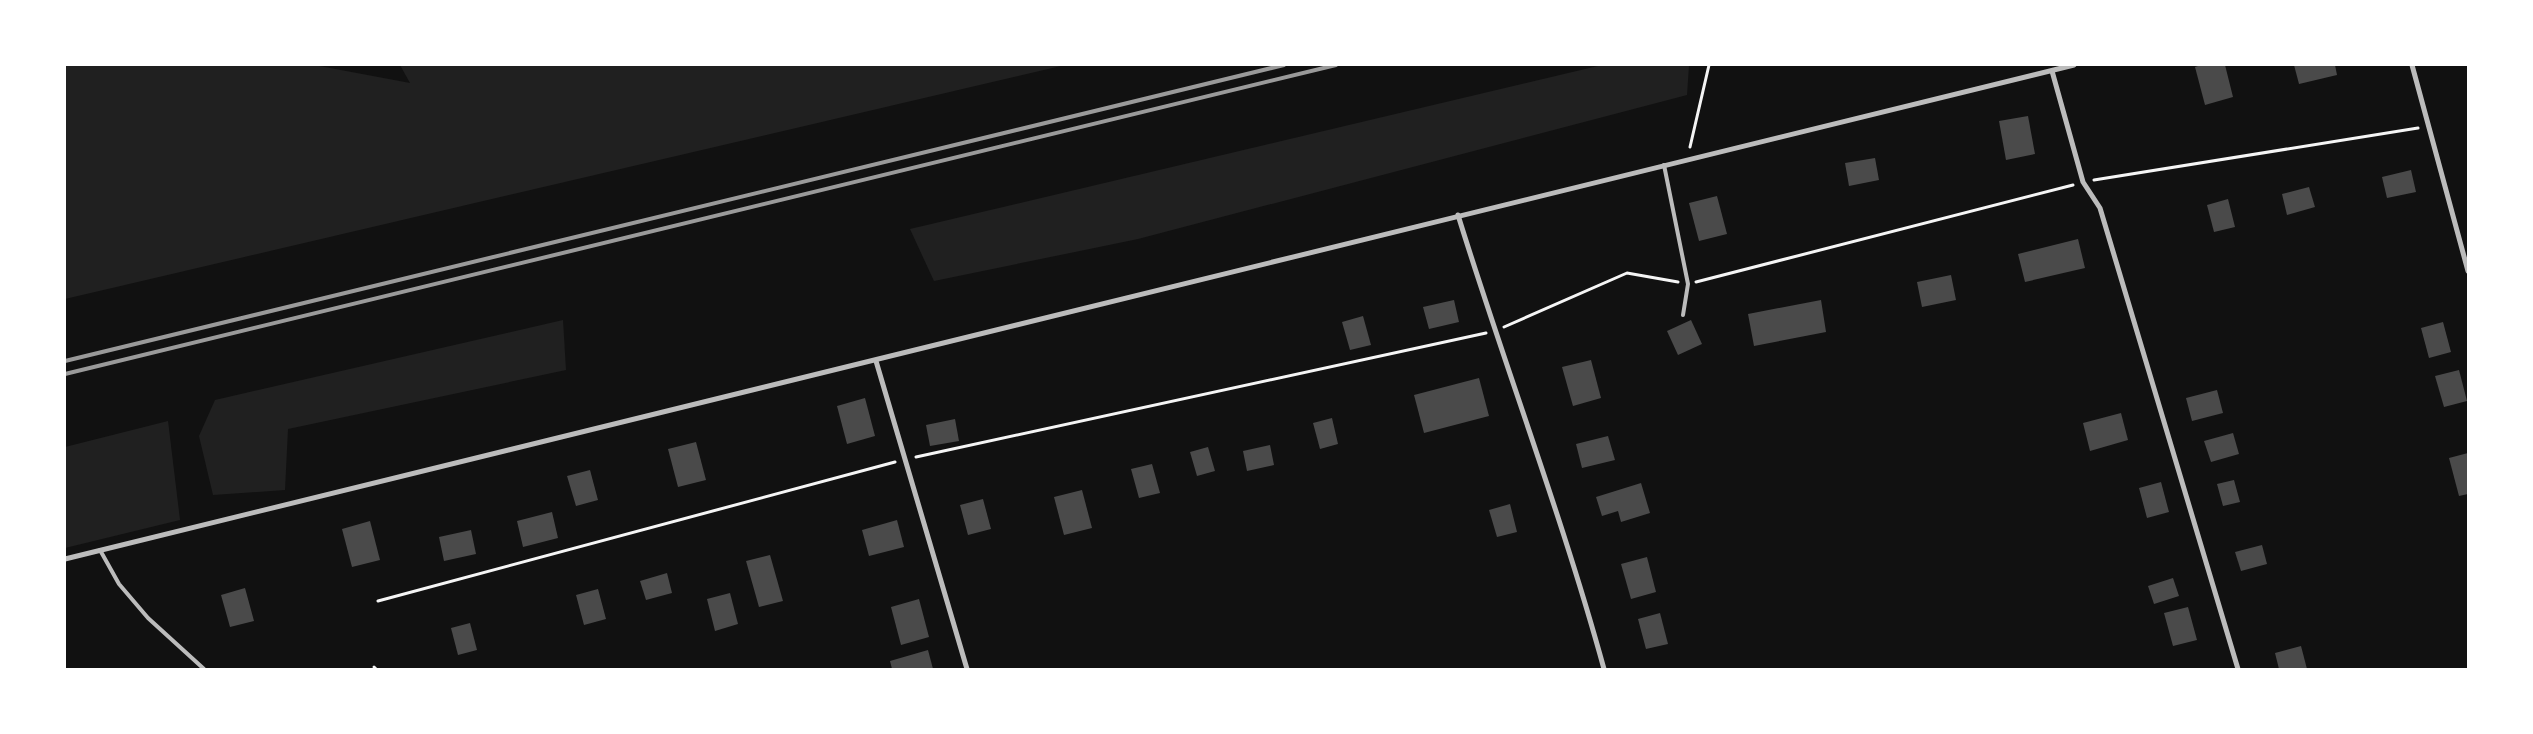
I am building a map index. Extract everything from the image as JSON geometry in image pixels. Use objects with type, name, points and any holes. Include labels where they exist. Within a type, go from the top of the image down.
[{"type":"street","points":[[65,559],[2074,65]]},
{"type":"street","points":[[2412,65],[2468,271]]},
{"type":"street","points":[[2052,71],[2083,182],[2100,208],[2238,669]]},
{"type":"street","points":[[1458,215],[1494,331],[1580,581],[1604,669]]},
{"type":"street","points":[[876,361],[967,669]]},
{"type":"lane","points":[[1664,165],[1688,284],[1682,315]]},
{"type":"lane","points":[[100,550],[119,584],[148,618],[204,669]]},
{"type":"path","points":[[1688,159],[1710,65]]},
{"type":"path","points":[[378,601],[905,460],[1494,331],[1627,273],[1688,284],[2083,182],[2429,126]]},
{"type":"shaded area","points":[[65,65],[314,65],[410,83],[400,65],[1065,65],[65,299]]},
{"type":"shaded area","points":[[1602,65],[1689,65],[1687,95],[1138,239],[934,281],[910,229]]},
{"type":"shaded area","points":[[563,320],[566,370],[288,429],[285,490],[213,495],[199,436],[215,400]]},
{"type":"shaded area","points":[[168,421],[180,520],[65,548],[65,447]]},
{"type":"building","points":[[2201,65],[2225,65],[2233,97],[2205,105],[2195,67]]},
{"type":"building","points":[[2294,65],[2335,65],[2337,75],[2299,84]]},
{"type":"building","points":[[2028,116],[2035,154],[2006,160],[1999,121]]},
{"type":"building","points":[[1875,158],[1879,180],[1849,186],[1845,163]]},
{"type":"building","points":[[2411,170],[2416,192],[2387,198],[2382,177]]},
{"type":"building","points":[[2309,187],[2315,207],[2287,215],[2282,194]]},
{"type":"building","points":[[1717,196],[1727,234],[1699,241],[1689,203]]},
{"type":"building","points":[[2228,199],[2235,227],[2214,232],[2207,205]]},
{"type":"building","points":[[2078,239],[2085,268],[2025,282],[2018,254]]},
{"type":"building","points":[[1951,275],[1956,300],[1922,307],[1917,282]]},
{"type":"building","points":[[1454,300],[1459,322],[1429,329],[1423,307]]},
{"type":"building","points":[[1821,300],[1826,332],[1754,346],[1748,314]]},
{"type":"building","points":[[1363,316],[1371,345],[1350,350],[1342,322]]},
{"type":"building","points":[[1691,320],[1702,344],[1678,355],[1667,331]]},
{"type":"building","points":[[2443,322],[2451,352],[2429,358],[2421,328]]},
{"type":"building","points":[[1591,360],[1601,398],[1573,406],[1562,367]]},
{"type":"building","points":[[2459,370],[2467,401],[2444,407],[2435,376]]},
{"type":"building","points":[[1479,378],[1489,416],[1424,433],[1414,395]]},
{"type":"building","points":[[2217,390],[2223,413],[2192,421],[2186,398]]},
{"type":"building","points":[[865,398],[875,436],[847,444],[837,406]]},
{"type":"building","points":[[2121,413],[2128,440],[2090,451],[2083,423]]},
{"type":"building","points":[[1332,418],[1338,444],[1320,449],[1313,423]]},
{"type":"building","points":[[955,419],[959,441],[930,446],[926,425]]},
{"type":"building","points":[[2233,433],[2239,454],[2211,462],[2204,441]]},
{"type":"building","points":[[1608,436],[1615,460],[1582,468],[1576,444]]},
{"type":"building","points":[[696,442],[706,480],[678,487],[668,449]]},
{"type":"building","points":[[1270,445],[1274,465],[1247,471],[1243,451]]},
{"type":"building","points":[[1208,447],[1215,471],[1197,476],[1190,452]]},
{"type":"building","points":[[2468,453],[2468,494],[2459,496],[2449,458]]},
{"type":"building","points":[[1152,464],[1160,493],[1139,498],[1131,469]]},
{"type":"building","points":[[590,470],[598,500],[576,506],[567,476]]},
{"type":"building","points":[[2234,480],[2240,502],[2223,506],[2217,484]]},
{"type":"building","points":[[2161,482],[2169,512],[2147,518],[2139,488]]},
{"type":"building","points":[[1641,483],[1650,513],[1621,522],[1618,511],[1602,516],[1596,497]]},
{"type":"building","points":[[1082,490],[1092,528],[1064,535],[1054,497]]},
{"type":"building","points":[[983,499],[991,529],[968,535],[960,505]]},
{"type":"building","points":[[1510,504],[1517,532],[1497,537],[1489,510]]},
{"type":"building","points":[[552,512],[558,538],[523,547],[517,521]]},
{"type":"building","points":[[897,520],[904,547],[869,556],[862,530]]},
{"type":"building","points":[[370,521],[380,560],[352,567],[342,529]]},
{"type":"building","points":[[471,530],[476,554],[444,561],[439,537]]},
{"type":"building","points":[[2262,545],[2267,564],[2241,571],[2235,552]]},
{"type":"building","points":[[770,555],[783,601],[759,607],[746,561]]},
{"type":"building","points":[[1647,557],[1656,592],[1631,599],[1621,564]]},
{"type":"building","points":[[667,573],[672,593],[646,600],[640,581]]},
{"type":"building","points":[[2173,578],[2179,596],[2154,604],[2148,586]]},
{"type":"building","points":[[245,588],[254,621],[230,627],[221,595]]},
{"type":"building","points":[[598,589],[606,619],[584,625],[576,595]]},
{"type":"building","points":[[730,593],[738,624],[715,631],[707,599]]},
{"type":"building","points":[[919,599],[929,637],[901,645],[891,607]]},
{"type":"building","points":[[2188,607],[2197,640],[2173,646],[2164,613]]},
{"type":"building","points":[[1660,613],[1668,644],[1646,649],[1638,619]]},
{"type":"building","points":[[470,623],[477,650],[458,655],[451,628]]},
{"type":"building","points":[[2301,646],[2307,669],[2279,669],[2275,653]]},
{"type":"building","points":[[928,650],[933,669],[892,669],[890,661]]},
{"type":"railway","points":[[65,361],[1284,65]]},
{"type":"railway","points":[[65,374],[1336,65]]}]
